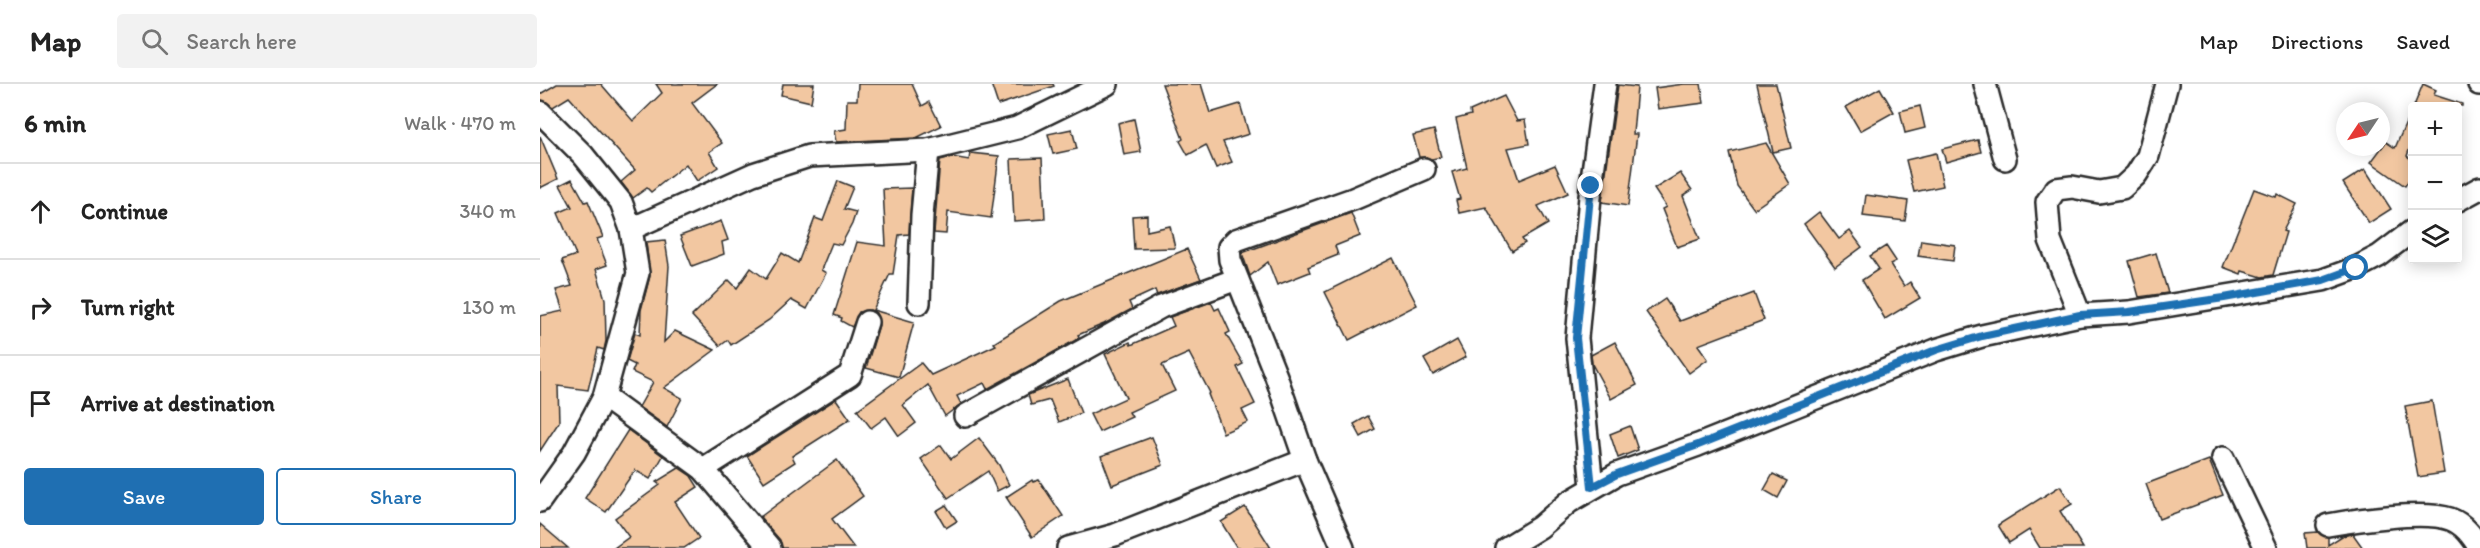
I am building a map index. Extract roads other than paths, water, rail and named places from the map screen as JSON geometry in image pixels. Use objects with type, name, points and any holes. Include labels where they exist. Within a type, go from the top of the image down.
[{"type":"street","points":[[632,229],[753,174],[809,156],[928,150],[1017,128],[1107,84]]},
{"type":"street","points":[[1592,487],[1576,338],[1605,84]]},
{"type":"street","points":[[1985,84],[2006,159]]},
{"type":"street","points":[[2080,315],[2050,240],[2047,202],[2056,189],[2072,187],[2099,192],[2122,188],[2136,175],[2148,156],[2167,84]]},
{"type":"street","points":[[540,112],[583,155],[621,202],[632,229],[638,273],[604,397],[574,453],[540,501]]},
{"type":"street","points":[[919,303],[922,215],[928,150]]},
{"type":"street","points":[[1343,548],[1305,460],[1276,376],[1230,260],[1229,247],[1236,240],[1353,199],[1424,169]]},
{"type":"street","points":[[2462,197],[2480,188]]},
{"type":"street","points":[[1506,548],[1540,527],[1569,502],[1617,474],[1698,445],[1936,350],[1982,336],[2080,315],[2129,312],[2323,280],[2356,268],[2379,256],[2408,234]]},
{"type":"street","points":[[965,416],[1161,308],[1237,279]]},
{"type":"street","points":[[703,469],[850,375],[867,322]]},
{"type":"street","points":[[604,397],[703,469],[770,548]]},
{"type":"street","points":[[2223,458],[2266,548]]},
{"type":"street","points":[[1068,548],[1115,535],[1305,460]]},
{"type":"street","points":[[2328,525],[2364,518],[2433,516],[2450,519],[2468,530],[2480,548]]}]
